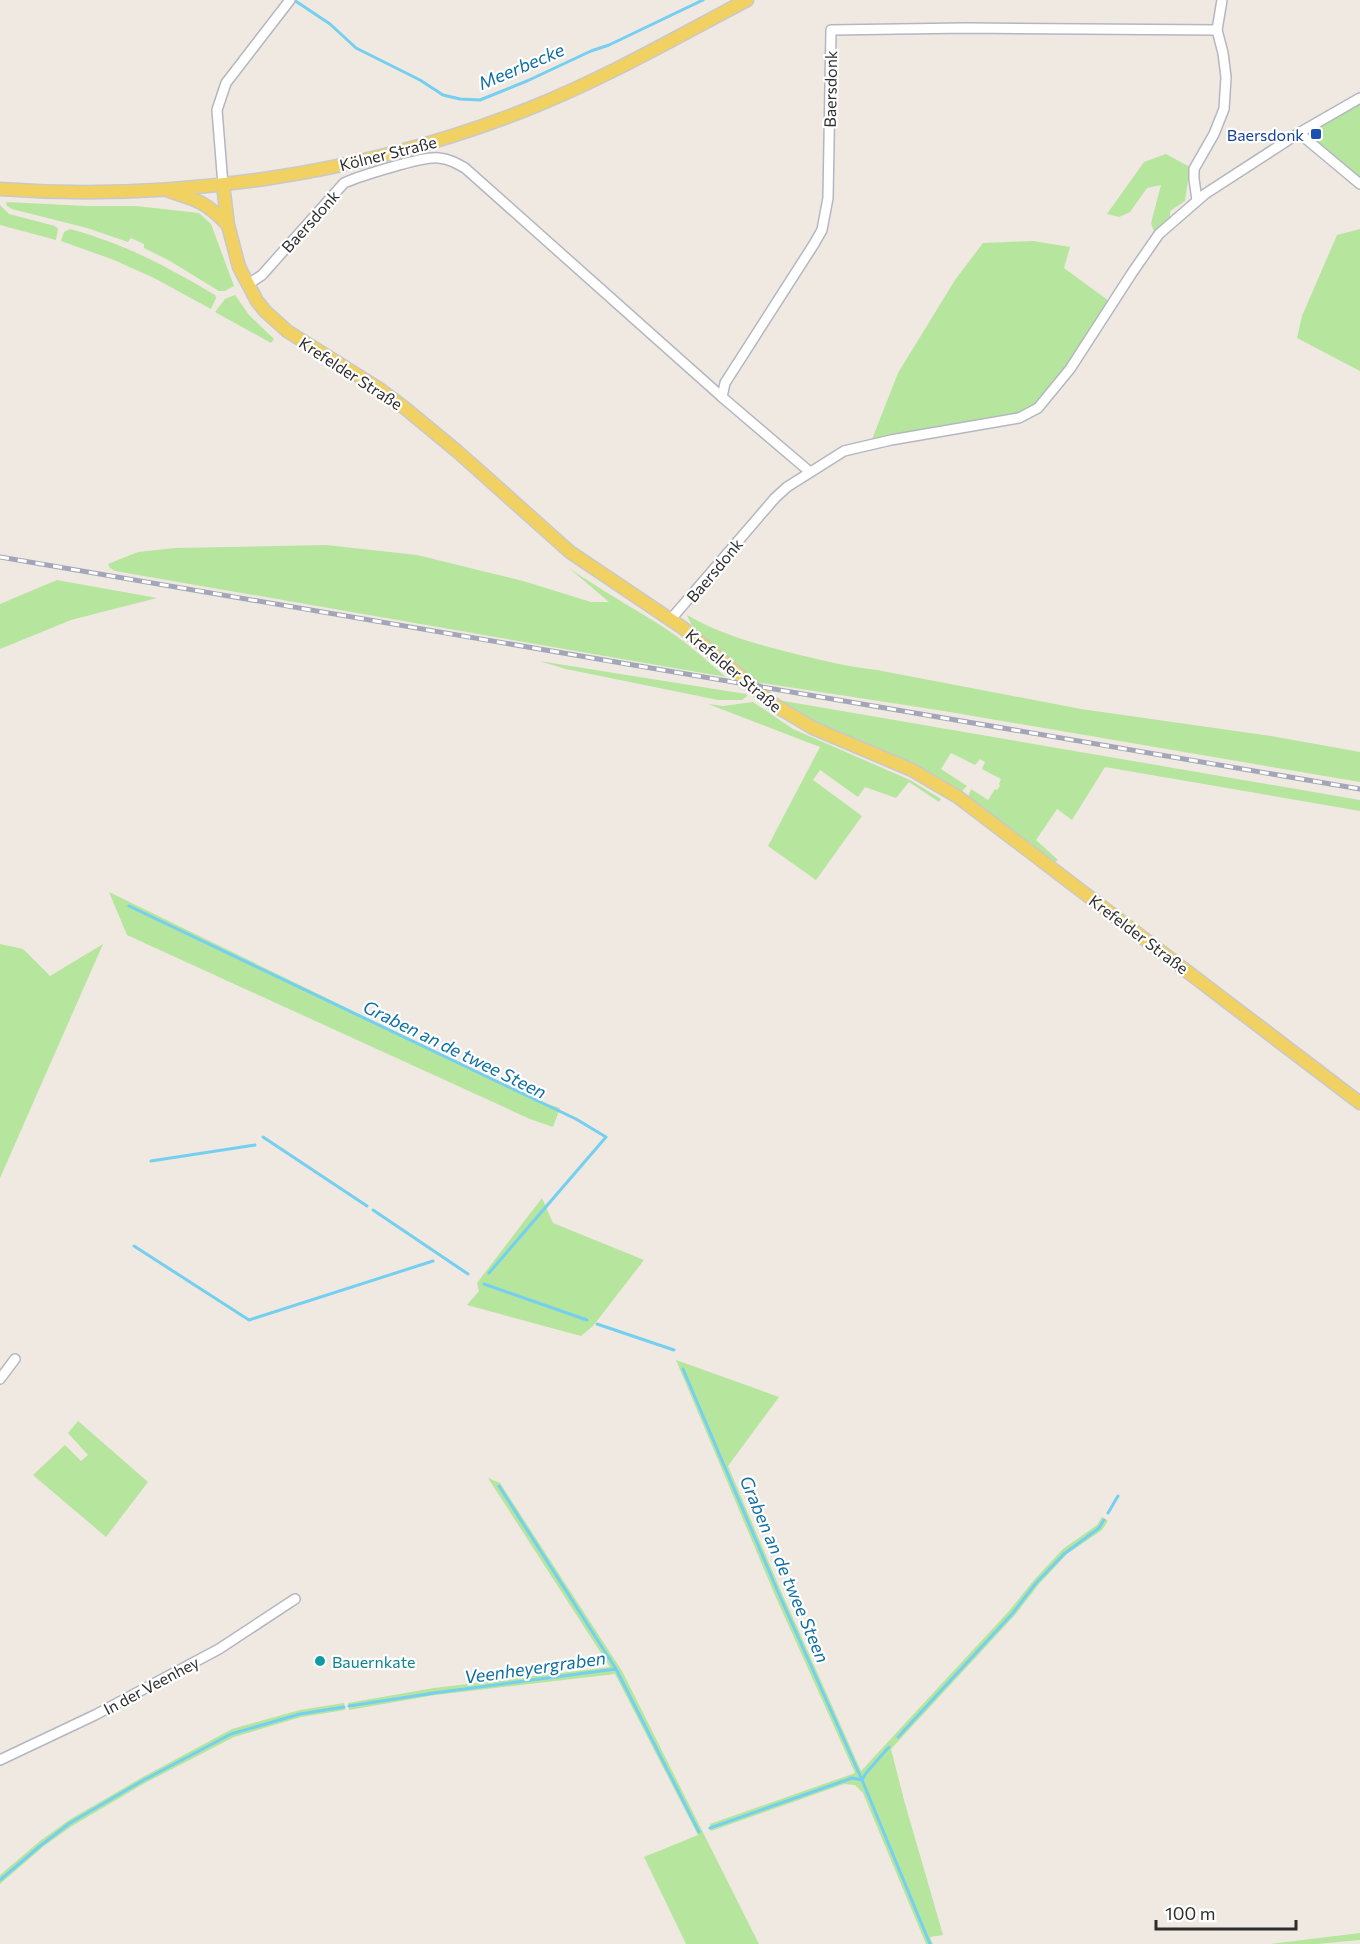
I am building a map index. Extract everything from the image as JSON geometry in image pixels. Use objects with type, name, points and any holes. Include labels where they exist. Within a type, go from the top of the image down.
[{"type":"main road","name":"Kölner Straße","points":[[0,189],[45,193],[223,185],[335,167],[422,145],[483,126],[580,87],[747,0]]},
{"type":"main road","name":"Krefelder Straße","points":[[223,185],[228,225],[239,267],[247,285],[265,311],[286,331],[406,409],[570,552],[671,619],[712,651],[767,700],[788,714],[834,737],[912,770],[958,797],[1360,1103]]},
{"type":"main road","points":[[162,189],[212,208],[228,225]]},
{"type":"street","points":[[223,185],[217,110],[226,83],[290,0]]},
{"type":"street","points":[[1197,201],[1194,169],[1214,134],[1224,109],[1226,76],[1217,30],[1222,0]]},
{"type":"street","name":"Baersdonk","points":[[722,397],[725,383],[822,230],[828,198],[831,30],[966,28],[1217,30]]},
{"type":"street","name":"Baersdonk","points":[[671,619],[775,498],[787,487],[844,451],[891,440],[1019,418],[1038,408],[1070,369],[1159,234],[1214,188],[1299,133],[1360,98]]},
{"type":"street","points":[[1299,133],[1360,184]]},
{"type":"street","name":"Baersdonk","points":[[247,285],[262,275],[344,183],[357,177],[436,157],[450,159],[465,168],[722,397],[810,472]]},
{"type":"street","points":[[0,1379],[15,1359]]},
{"type":"street","name":"In der Veenhey","points":[[0,1760],[95,1715],[219,1649],[295,1599]]},
{"type":"green space","points":[[1360,103],[1360,181],[1302,135]]},
{"type":"green space","points":[[1166,154],[1190,167],[1185,201],[1170,211],[1170,221],[1155,234],[1151,223],[1161,185],[1147,188],[1130,212],[1119,217],[1107,214],[1144,162]]},
{"type":"green space","points":[[6,202],[136,206],[199,213],[211,224],[234,286],[225,291],[219,291],[144,248],[144,244],[131,238],[128,242],[87,228],[12,209],[7,206]]},
{"type":"green space","points":[[0,205],[9,214],[55,226],[58,229],[56,240],[0,225]]},
{"type":"green space","points":[[70,229],[127,249],[197,284],[215,295],[211,309],[154,278],[114,260],[61,241],[64,232]]},
{"type":"green space","points":[[1360,229],[1360,371],[1297,338],[1302,316],[1337,235]]},
{"type":"green space","points":[[1033,241],[1070,247],[1064,268],[1113,304],[1036,407],[1019,417],[871,442],[898,373],[955,280],[983,243]]},
{"type":"green space","points":[[235,295],[249,315],[274,339],[271,343],[215,312],[225,299]]},
{"type":"green space","points":[[326,545],[417,555],[523,581],[591,602],[609,602],[569,568],[669,631],[726,677],[115,571],[108,564],[138,552],[175,548]]},
{"type":"green space","points":[[57,580],[157,598],[71,620],[0,649],[0,604]]},
{"type":"green space","points":[[687,615],[744,640],[840,664],[1081,709],[1271,736],[1360,752],[1360,782],[944,711],[755,682],[692,626]]},
{"type":"green space","points":[[539,661],[746,694],[747,696],[742,700],[718,700],[566,669]]},
{"type":"green space","points":[[778,700],[1360,800],[1360,811],[1105,767],[1072,820],[1057,809],[1036,840],[1058,860],[1055,862],[968,797],[971,789],[988,800],[995,789],[997,790],[1000,786],[1001,779],[982,769],[985,762],[980,759],[975,765],[951,753],[941,769],[967,786],[961,792],[928,771],[811,720]]},
{"type":"green space","points":[[753,702],[793,729],[910,780],[941,799],[939,802],[909,782],[896,798],[865,787],[858,797],[820,770],[813,780],[862,816],[816,880],[768,846],[820,747],[708,704],[723,706]]},
{"type":"green space","points":[[109,892],[538,1101],[560,1108],[553,1127],[530,1119],[127,935]]},
{"type":"green space","points":[[0,944],[23,949],[50,976],[103,944],[0,1178]]},
{"type":"green space","points":[[542,1198],[553,1223],[644,1260],[593,1326],[581,1336],[467,1305],[479,1291],[477,1283]]},
{"type":"green space","points":[[676,1360],[779,1397],[728,1466],[861,1771],[1063,1549],[1097,1525],[1102,1517],[1108,1521],[1102,1530],[1067,1554],[1039,1584],[1015,1615],[891,1749],[943,1935],[930,1937],[933,1944],[926,1944],[863,1793],[855,1785],[844,1784],[711,1831],[710,1824],[855,1773],[774,1593]]},
{"type":"green space","points":[[78,1421],[148,1482],[106,1537],[33,1475],[65,1445],[81,1461],[88,1455],[68,1433]]},
{"type":"green space","points":[[488,1478],[500,1483],[622,1671],[759,1944],[686,1944],[644,1857],[698,1835],[615,1674],[435,1695],[349,1710],[348,1703],[434,1688],[610,1667]]},
{"type":"green space","points":[[344,1703],[345,1710],[301,1717],[234,1737],[145,1783],[72,1826],[44,1846],[0,1884],[0,1875],[69,1820],[232,1729],[300,1710]]},
{"type":"green space","points":[[1360,1933],[1360,1940],[1317,1944],[1269,1944]]},
{"type":"waterway","name":"Meerbecke","points":[[294,0],[330,24],[356,48],[420,80],[443,95],[480,100],[609,45],[703,0]]},
{"type":"waterway","name":"Graben an de twee Steen","points":[[129,906],[576,1119],[606,1137],[489,1273]]},
{"type":"waterway","points":[[263,1137],[367,1206]]},
{"type":"waterway","points":[[151,1161],[255,1145]]},
{"type":"waterway","points":[[373,1210],[468,1274]]},
{"type":"waterway","points":[[134,1246],[249,1320],[433,1261]]},
{"type":"waterway","name":"Graben an de twee Steen","points":[[484,1284],[587,1320]]},
{"type":"waterway","name":"Graben an de twee Steen","points":[[597,1324],[674,1350]]},
{"type":"waterway","name":"Graben an de twee Steen","points":[[683,1369],[778,1592],[862,1780]]},
{"type":"waterway","points":[[499,1486],[616,1669]]},
{"type":"waterway","points":[[1108,1513],[1118,1496]]},
{"type":"waterway","points":[[898,1737],[1012,1614],[1036,1583],[1064,1554],[1099,1528],[1104,1520]]},
{"type":"waterway","name":"Veenheyergraben","points":[[349,1706],[616,1669],[699,1832]]},
{"type":"waterway","name":"Veenheyergraben","points":[[0,1880],[70,1823],[142,1781],[231,1734],[300,1714],[344,1707]]},
{"type":"waterway","points":[[862,1780],[889,1747]]},
{"type":"waterway","name":"Veenheyergraben","points":[[710,1828],[852,1778],[862,1780],[930,1944]]},
{"type":"railway","points":[[0,557],[1360,789]]},
{"type":"place","name":"Baersdonk","points":[[1316,134]]},
{"type":"place","name":"Bauernkate","points":[[320,1661]]}]
